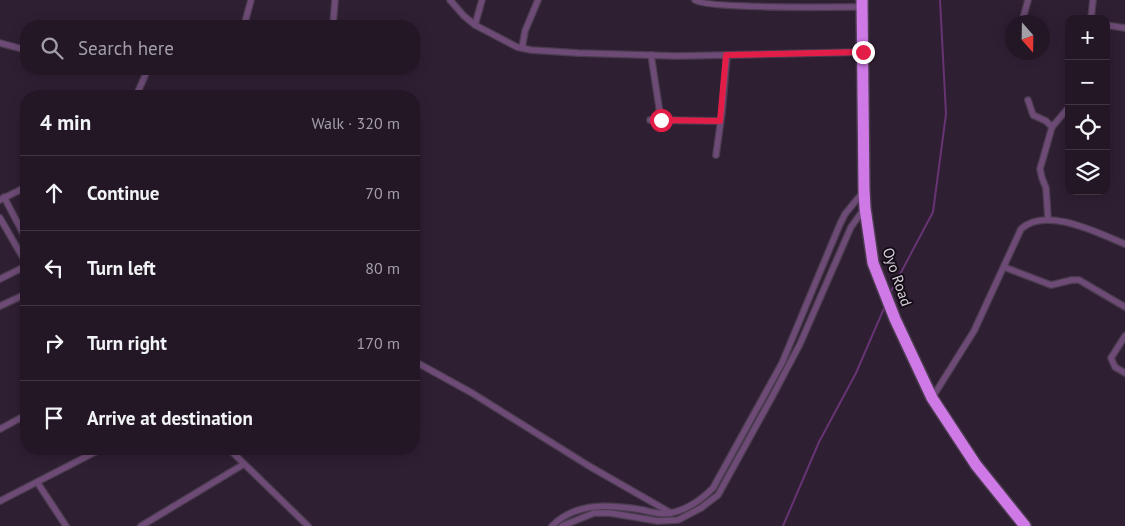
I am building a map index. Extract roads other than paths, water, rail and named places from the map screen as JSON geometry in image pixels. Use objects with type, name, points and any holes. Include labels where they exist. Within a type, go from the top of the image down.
[{"type":"highway","name":"Oyo Road","points":[[862,4],[864,190],[873,263],[892,311],[932,398],[976,465],[1025,526]]},
{"type":"street","points":[[246,20],[251,0]]},
{"type":"street","points":[[333,20],[335,0]]},
{"type":"street","points":[[450,0],[464,16],[475,24],[522,48],[578,53],[651,55],[863,52]]},
{"type":"street","points":[[475,24],[482,0]]},
{"type":"street","points":[[522,48],[525,31],[538,0]]},
{"type":"street","points":[[695,0],[700,3],[723,5],[797,8],[862,4]]},
{"type":"street","points":[[1024,15],[1028,0]]},
{"type":"street","points":[[1091,15],[1093,0]]},
{"type":"street","points":[[1110,26],[1125,28]]},
{"type":"street","points":[[0,43],[20,48]]},
{"type":"street","points":[[651,55],[661,120]]},
{"type":"street","points":[[716,155],[726,55]]},
{"type":"street","points":[[139,90],[145,75]]},
{"type":"street","points":[[1028,100],[1033,114],[1046,120],[1052,127]]},
{"type":"street","points":[[1048,219],[1046,188],[1040,169],[1052,127],[1065,112]]},
{"type":"street","points":[[650,120],[720,121]]},
{"type":"street","points":[[552,526],[569,514],[588,507],[610,505],[658,513],[670,513],[689,507],[702,499],[713,488],[782,363],[845,214],[864,190]]},
{"type":"street","points":[[20,191],[2,198],[20,229]]},
{"type":"street","points":[[562,526],[594,513],[610,513],[658,521],[678,520],[706,504],[718,494],[723,488],[800,344],[851,227],[865,208]]},
{"type":"street","points":[[0,218],[20,253]]},
{"type":"street","points":[[932,398],[974,331],[1021,229],[1027,224],[1048,219],[1068,222],[1125,244]]},
{"type":"street","points":[[0,279],[20,267]]},
{"type":"street","points":[[1004,267],[1051,285],[1079,280],[1125,307]]},
{"type":"street","points":[[0,306],[20,297]]},
{"type":"street","points":[[1125,336],[1111,358],[1115,367],[1125,373]]},
{"type":"street","points":[[420,364],[472,393],[589,466],[670,513],[678,520]]},
{"type":"street","points":[[0,429],[20,418]]},
{"type":"street","points":[[0,501],[90,455]]},
{"type":"street","points":[[235,455],[308,526]]},
{"type":"street","points":[[142,526],[244,464]]},
{"type":"street","points":[[38,482],[66,526]]},
{"type":"waterway","points":[[889,295],[933,212],[946,114],[940,0]]},
{"type":"waterway","points":[[783,526],[819,442],[856,373],[885,306]]}]
